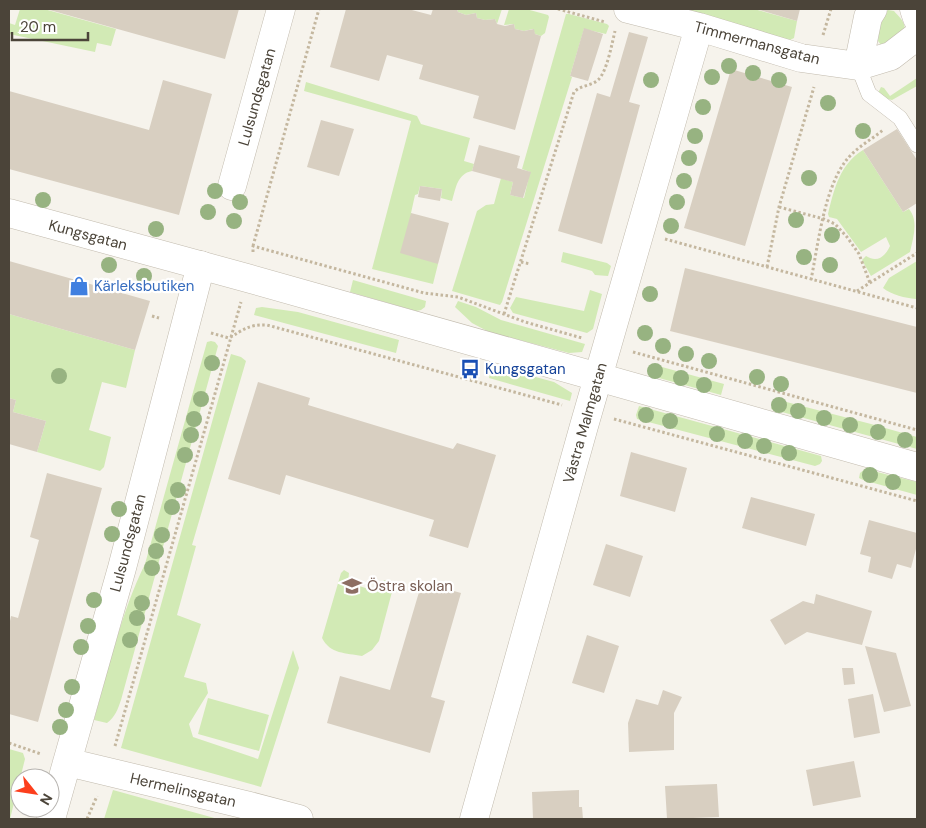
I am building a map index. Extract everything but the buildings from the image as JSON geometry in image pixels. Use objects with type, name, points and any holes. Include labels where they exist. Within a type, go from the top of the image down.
[{"type":"street","name":"Lulsundsgatan","points":[[232,186],[281,9]]},
{"type":"street","points":[[873,9],[868,17],[858,66],[891,56],[917,36]]},
{"type":"street","points":[[914,9],[917,18]]},
{"type":"street","name":"Timmermansgatan","points":[[618,19],[699,28],[802,58],[858,66]]},
{"type":"street","name":"Västra Malmgatan","points":[[474,819],[598,376],[699,28]]},
{"type":"street","name":"Kungsgatan","points":[[9,213],[598,376],[917,467]]},
{"type":"street","name":"Lulsundsgatan","points":[[51,819],[124,559],[201,265]]},
{"type":"street","name":"Hermelinsgatan","points":[[67,762],[299,819]]},
{"type":"lane","points":[[858,66],[869,94],[900,118],[917,145]]},
{"type":"path","points":[[87,819],[108,772],[252,261],[253,246],[319,9]]},
{"type":"path","points":[[504,314],[574,92],[579,87],[590,85],[599,79],[604,70],[618,19],[558,9]]},
{"type":"path","points":[[823,36],[831,9]]},
{"type":"path","points":[[767,267],[779,207],[816,82]]},
{"type":"path","points":[[812,280],[833,184],[844,162],[855,151],[900,118]]},
{"type":"path","points":[[779,207],[835,224],[859,254],[870,283]]},
{"type":"path","points":[[657,236],[917,308]]},
{"type":"path","points":[[253,246],[424,293],[458,297],[526,322],[917,430]]},
{"type":"path","points":[[857,292],[917,253]]},
{"type":"path","points":[[520,262],[530,264]]},
{"type":"path","points":[[9,743],[67,762]]},
{"type":"green space","points":[[20,9],[44,9],[116,29],[111,46],[97,43],[95,52],[9,34],[9,23],[15,25]]},
{"type":"green space","points":[[457,9],[502,9],[497,24],[495,19],[485,20],[477,18],[476,13],[466,15],[458,12]]},
{"type":"green space","points":[[509,9],[526,9],[548,15],[545,33],[541,36],[535,34],[533,29],[524,31],[515,29],[514,24],[504,25]]},
{"type":"green space","points":[[681,9],[754,9],[797,21],[794,38],[790,40]]},
{"type":"green space","points":[[888,10],[894,11],[902,20],[905,28],[904,31],[885,45],[881,45],[878,41],[880,29]]},
{"type":"green space","points":[[566,14],[609,26],[606,34],[584,29],[570,76],[572,77],[502,302],[500,305],[452,291],[477,211],[486,205],[494,204],[501,178],[513,182],[510,195],[524,198],[530,172],[522,169]]},
{"type":"green space","points":[[917,78],[917,86],[892,100],[883,98],[878,93],[881,87],[890,96]]},
{"type":"green space","points":[[306,82],[417,116],[421,124],[470,138],[464,161],[474,164],[472,171],[460,178],[452,201],[441,198],[442,189],[420,186],[418,194],[415,195],[411,213],[438,264],[433,284],[372,269],[411,121],[304,91]]},
{"type":"green space","points":[[863,150],[903,212],[909,209],[915,224],[910,252],[871,276],[862,260],[866,256],[877,259],[883,256],[890,246],[886,237],[861,252],[837,219],[829,217],[828,214],[843,170]]},
{"type":"green space","points":[[563,252],[607,263],[611,266],[608,276],[595,275],[592,271],[561,262]]},
{"type":"green space","points":[[917,261],[916,299],[890,293],[883,288],[889,278]]},
{"type":"green space","points":[[353,280],[426,301],[425,307],[416,311],[350,292]]},
{"type":"green space","points":[[590,290],[602,294],[593,329],[587,333],[513,313],[510,308],[516,297],[584,311]]},
{"type":"green space","points":[[458,301],[476,307],[501,320],[585,344],[582,352],[569,353],[489,332],[472,323],[455,307]]},
{"type":"green space","points":[[262,307],[298,312],[399,340],[396,353],[254,315],[256,308]]},
{"type":"green space","points":[[9,314],[135,350],[126,388],[102,382],[89,430],[111,437],[104,467],[100,471],[37,452],[46,421],[13,412],[16,400],[9,398]]},
{"type":"green space","points":[[207,342],[215,342],[218,346],[121,700],[110,721],[107,723],[94,720],[122,621],[145,564]]},
{"type":"green space","points":[[231,354],[241,357],[246,361],[192,545],[196,546],[177,615],[201,624],[184,677],[206,683],[208,693],[189,724],[193,737],[258,759],[293,650],[299,668],[261,787],[121,748]]},
{"type":"green space","points":[[651,364],[724,384],[721,395],[648,375]]},
{"type":"green space","points":[[492,365],[554,382],[572,393],[570,401],[489,378]]},
{"type":"green space","points":[[775,399],[917,437],[917,449],[771,409]]},
{"type":"green space","points":[[639,406],[821,456],[822,461],[815,466],[637,419],[636,415]]},
{"type":"green space","points":[[865,469],[917,482],[917,495],[859,478],[860,473]]},
{"type":"green space","points":[[344,570],[349,573],[348,583],[380,592],[384,580],[393,588],[379,641],[372,650],[362,656],[334,650],[322,638],[341,573]]},
{"type":"green space","points":[[208,698],[269,715],[259,751],[198,734]]},
{"type":"green space","points":[[9,749],[23,753],[25,759],[23,768],[10,768],[10,819]]},
{"type":"green space","points":[[113,790],[218,819],[104,819]]},
{"type":"place","name":"Kärleksbutiken","points":[[79,286]]},
{"type":"place","name":"Kungsgatan","points":[[470,369]]},
{"type":"place","name":"Östra skolan","points":[[352,586]]}]
